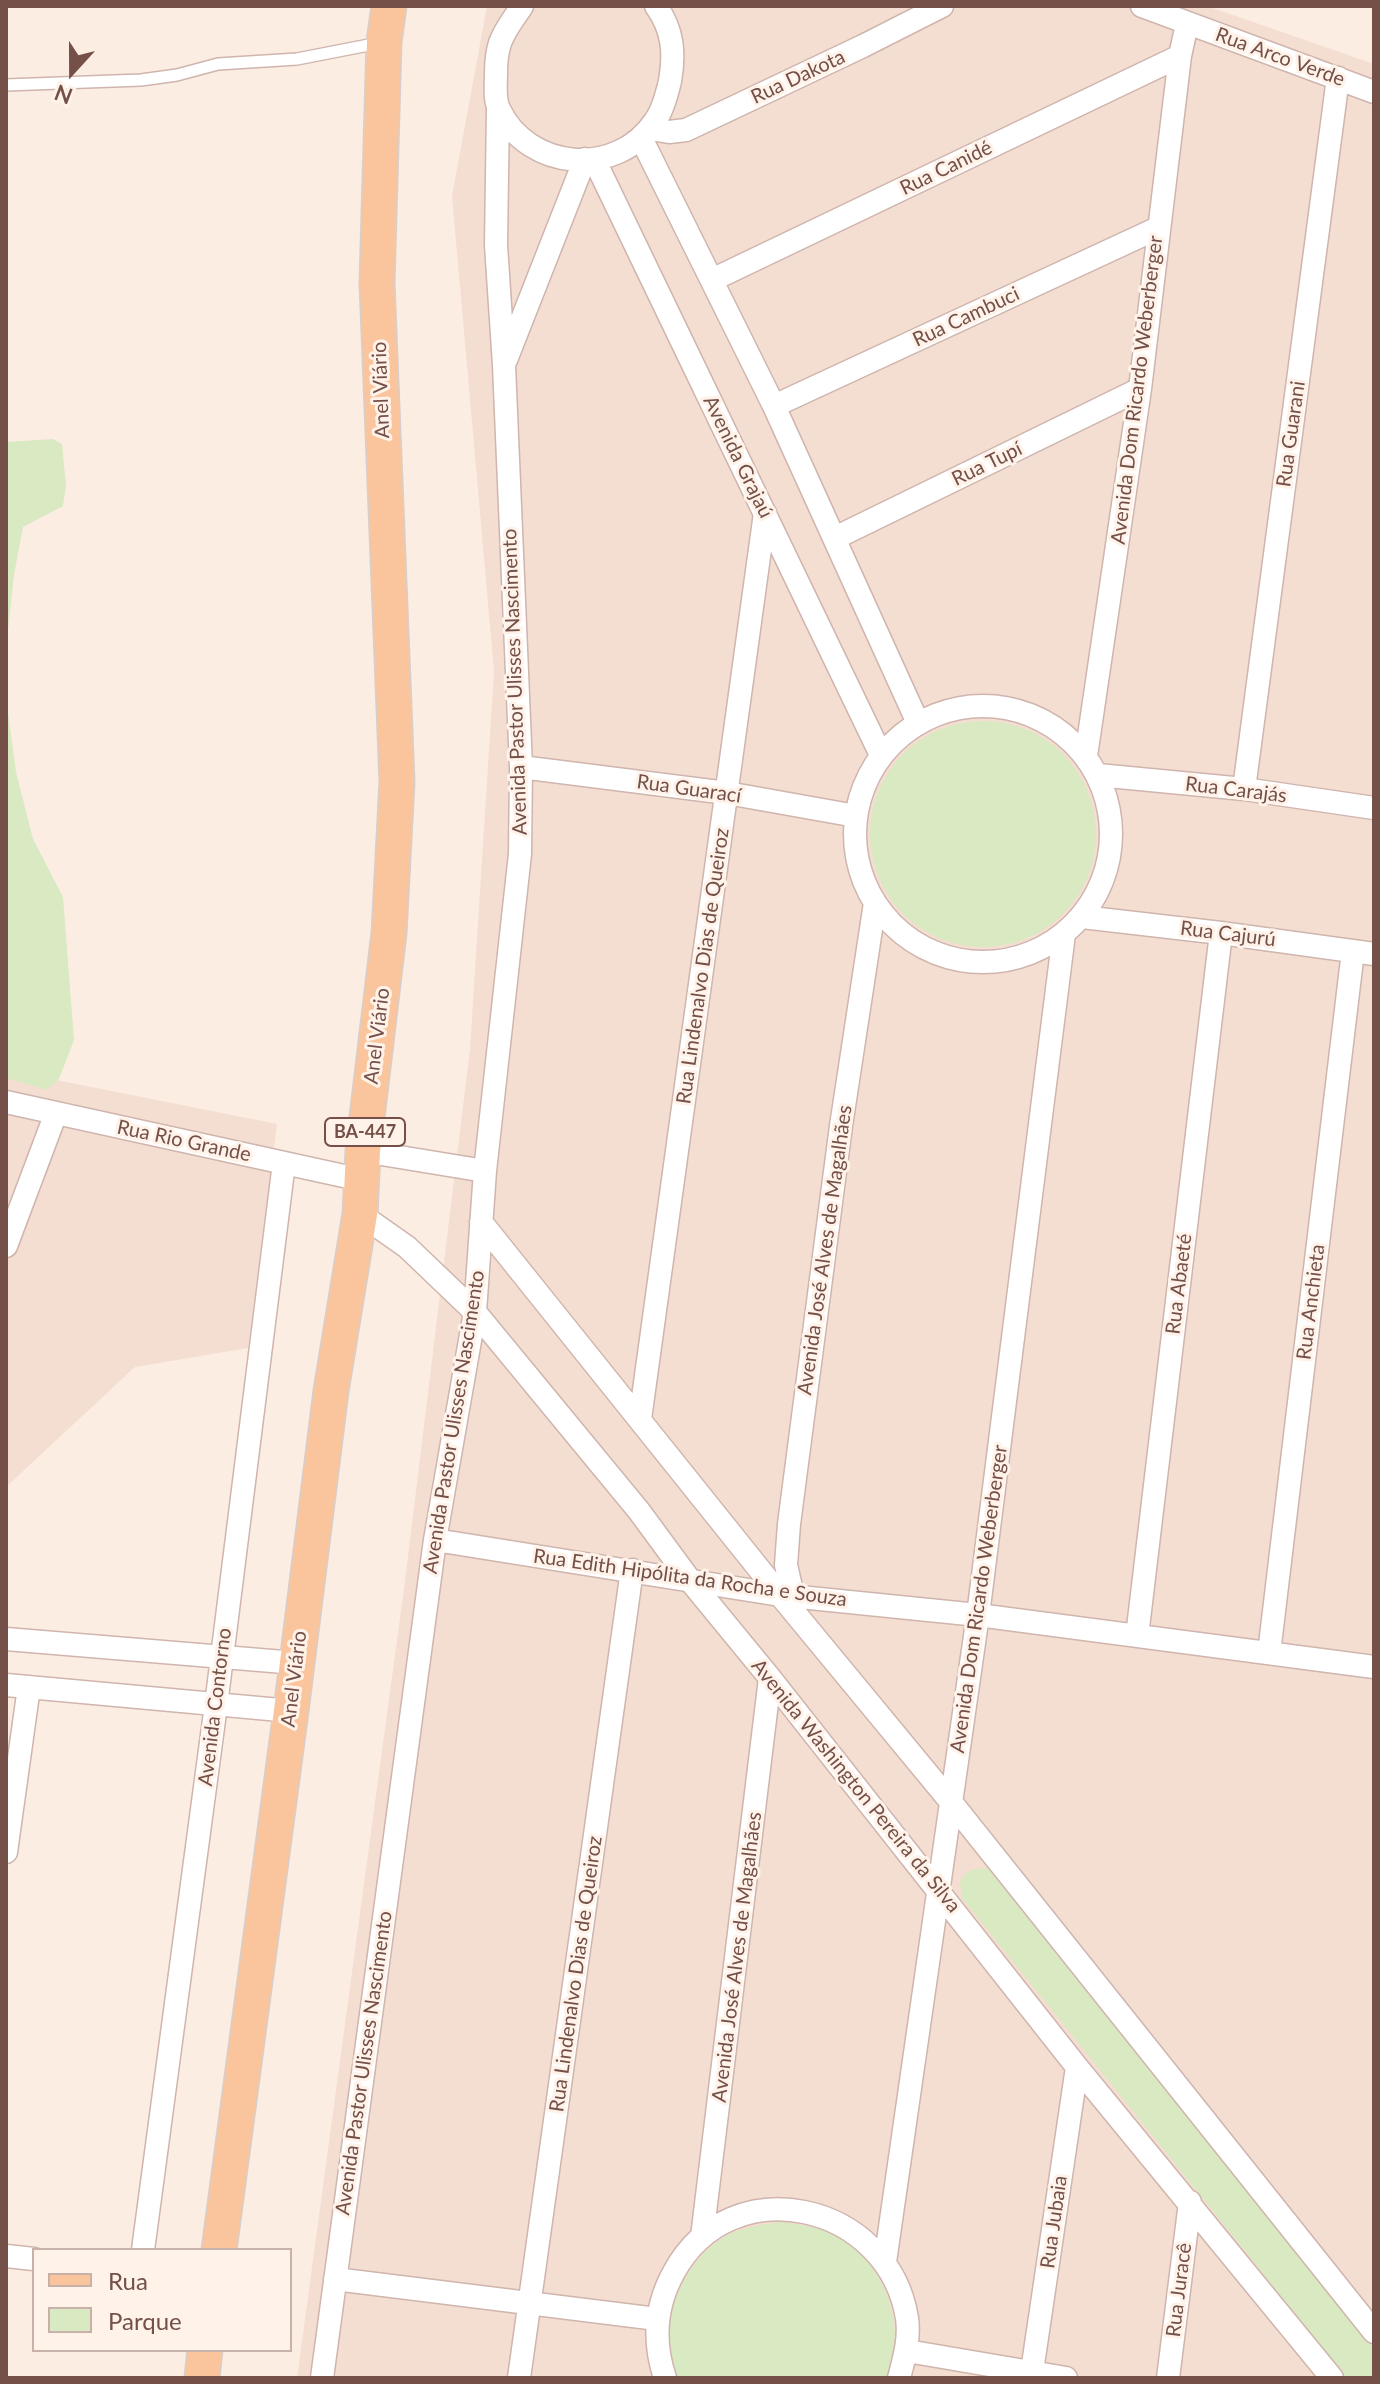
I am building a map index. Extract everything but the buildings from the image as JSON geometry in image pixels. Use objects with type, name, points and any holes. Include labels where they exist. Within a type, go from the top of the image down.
[{"type":"main road","name":"Anel Viário","points":[[219,2248],[331,1391],[362,1182],[389,933],[397,782],[377,283],[384,42],[389,6]]},
{"type":"main road","points":[[202,2378],[205,2352]]},
{"type":"street","name":"Avenida Pastor Ulisses Nascimento","points":[[322,2378],[435,1540],[475,1312],[485,1171],[520,854],[521,767],[496,245],[496,77],[501,41],[522,6]]},
{"type":"street","points":[[498,108],[529,146],[558,158],[590,159],[630,146],[658,118],[668,91],[673,42],[665,19],[656,6]]},
{"type":"street","name":"Rua Dakota","points":[[645,133],[686,130],[942,6]]},
{"type":"street","name":"Rua Arco Verde","points":[[1142,6],[1374,92]]},
{"type":"street","name":"Avenida Dom Ricardo Weberberger","points":[[1086,756],[1140,389],[1180,56],[1187,24]]},
{"type":"street","name":"Rua Canidé","points":[[712,280],[1180,56]]},
{"type":"street","name":"Rua Guarani","points":[[1244,789],[1338,78]]},
{"type":"street","points":[[645,133],[774,406],[918,723]]},
{"type":"street","points":[[504,365],[590,159]]},
{"type":"street","name":"Avenida Grajaú","points":[[590,159],[881,755]]},
{"type":"street","name":"Rua Cambuci","points":[[774,406],[1158,228]]},
{"type":"street","name":"Rua Tupí","points":[[835,538],[1140,389]]},
{"type":"street","name":"Rua Lindenalvo Dias de Queiroz","points":[[640,1419],[765,513]]},
{"type":"street","points":[[962,707],[1008,708],[1051,725],[1086,756],[1108,798],[1111,853],[1101,887],[1082,917],[1064,934],[1033,952],[999,961],[963,960],[929,950],[899,930],[875,903],[862,876],[855,846],[856,816],[864,784],[881,755],[898,737],[918,723],[962,707]]},
{"type":"street","name":"Rua Guarací","points":[[521,767],[727,793],[856,816]]},
{"type":"street","name":"Rua Carajás","points":[[1098,775],[1244,789],[1374,808]]},
{"type":"street","name":"Avenida José Alves de Magalhães","points":[[786,1596],[789,1524],[841,1126],[875,903]]},
{"type":"street","name":"Rua Cajurú","points":[[1082,917],[1363,952]]},
{"type":"street","name":"Rua Abaeté","points":[[1137,1636],[1221,933]]},
{"type":"street","name":"Avenida Dom Ricardo Weberberger","points":[[885,2262],[978,1615],[1064,934]]},
{"type":"street","name":"Rua Anchieta","points":[[1269,1653],[1363,952]]},
{"type":"street","name":"Rua Rio Grande","points":[[6,1102],[362,1182],[485,1171]]},
{"type":"street","points":[[6,1246],[56,1113]]},
{"type":"street","name":"Avenida Contorno","points":[[143,2248],[284,1163]]},
{"type":"street","name":"Avenida Washington Pereira da Silva","points":[[362,1182],[407,1247],[475,1312],[639,1511],[692,1583],[1077,2067],[1332,2378]]},
{"type":"street","points":[[481,1222],[786,1596],[1374,2332]]},
{"type":"street","name":"Rua Edith Hipólita da Rocha e Souza","points":[[435,1540],[786,1596],[978,1615],[1374,1667]]},
{"type":"street","name":"Rua Lindenalvo Dias de Queiroz","points":[[519,2378],[632,1570]]},
{"type":"street","points":[[6,1639],[296,1663]]},
{"type":"street","name":"Avenida José Alves de Magalhães","points":[[702,2237],[770,1678]]},
{"type":"street","points":[[6,1852],[17,1686],[291,1711]]},
{"type":"street","name":"Rua Jubaia","points":[[1031,2376],[1077,2067]]},
{"type":"street","name":"Rua Juracê","points":[[1168,2378],[1190,2202]]},
{"type":"street","points":[[665,2378],[657,2348],[657,2319],[665,2288],[680,2260],[702,2237],[732,2219],[765,2210],[799,2210],[832,2220],[861,2237],[885,2262],[899,2290],[907,2320],[907,2351],[899,2378]]},
{"type":"street","points":[[6,2256],[32,2259]]},
{"type":"street","points":[[335,2279],[657,2319]]},
{"type":"street","points":[[907,2351],[1031,2376],[1066,2378]]},
{"type":"lane","points":[[6,85],[141,80],[177,75],[218,64],[297,59],[384,42]]},
{"type":"shaded area","points":[[487,6],[1207,6],[1374,64],[1374,2378],[297,2378],[405,1581],[470,1049],[494,671],[452,196]]},
{"type":"shaded area","points":[[6,1070],[277,1124],[248,1348],[135,1367],[6,1487]]},
{"type":"green space","points":[[53,439],[62,444],[66,485],[63,506],[23,527],[7,639],[7,705],[16,772],[33,839],[63,897],[74,1040],[59,1079],[47,1090],[6,1078],[6,442]]},
{"type":"green space","points":[[983,721],[1026,730],[1046,740],[1063,754],[1077,771],[1087,791],[1096,834],[1087,877],[1077,897],[1063,914],[1046,928],[1026,938],[983,947],[940,938],[920,928],[903,914],[889,897],[879,877],[870,834],[879,791],[889,771],[903,754],[920,740],[940,730]]},
{"type":"green space","points":[[990,1869],[1374,2347],[1374,2378],[1347,2378],[962,1898],[962,1878],[970,1871]]},
{"type":"green space","points":[[781,2222],[833,2234],[856,2250],[870,2265],[889,2300],[894,2320],[895,2340],[885,2378],[679,2378],[669,2340],[670,2321],[675,2301],[693,2266],[706,2251],[728,2235],[750,2227]]}]
